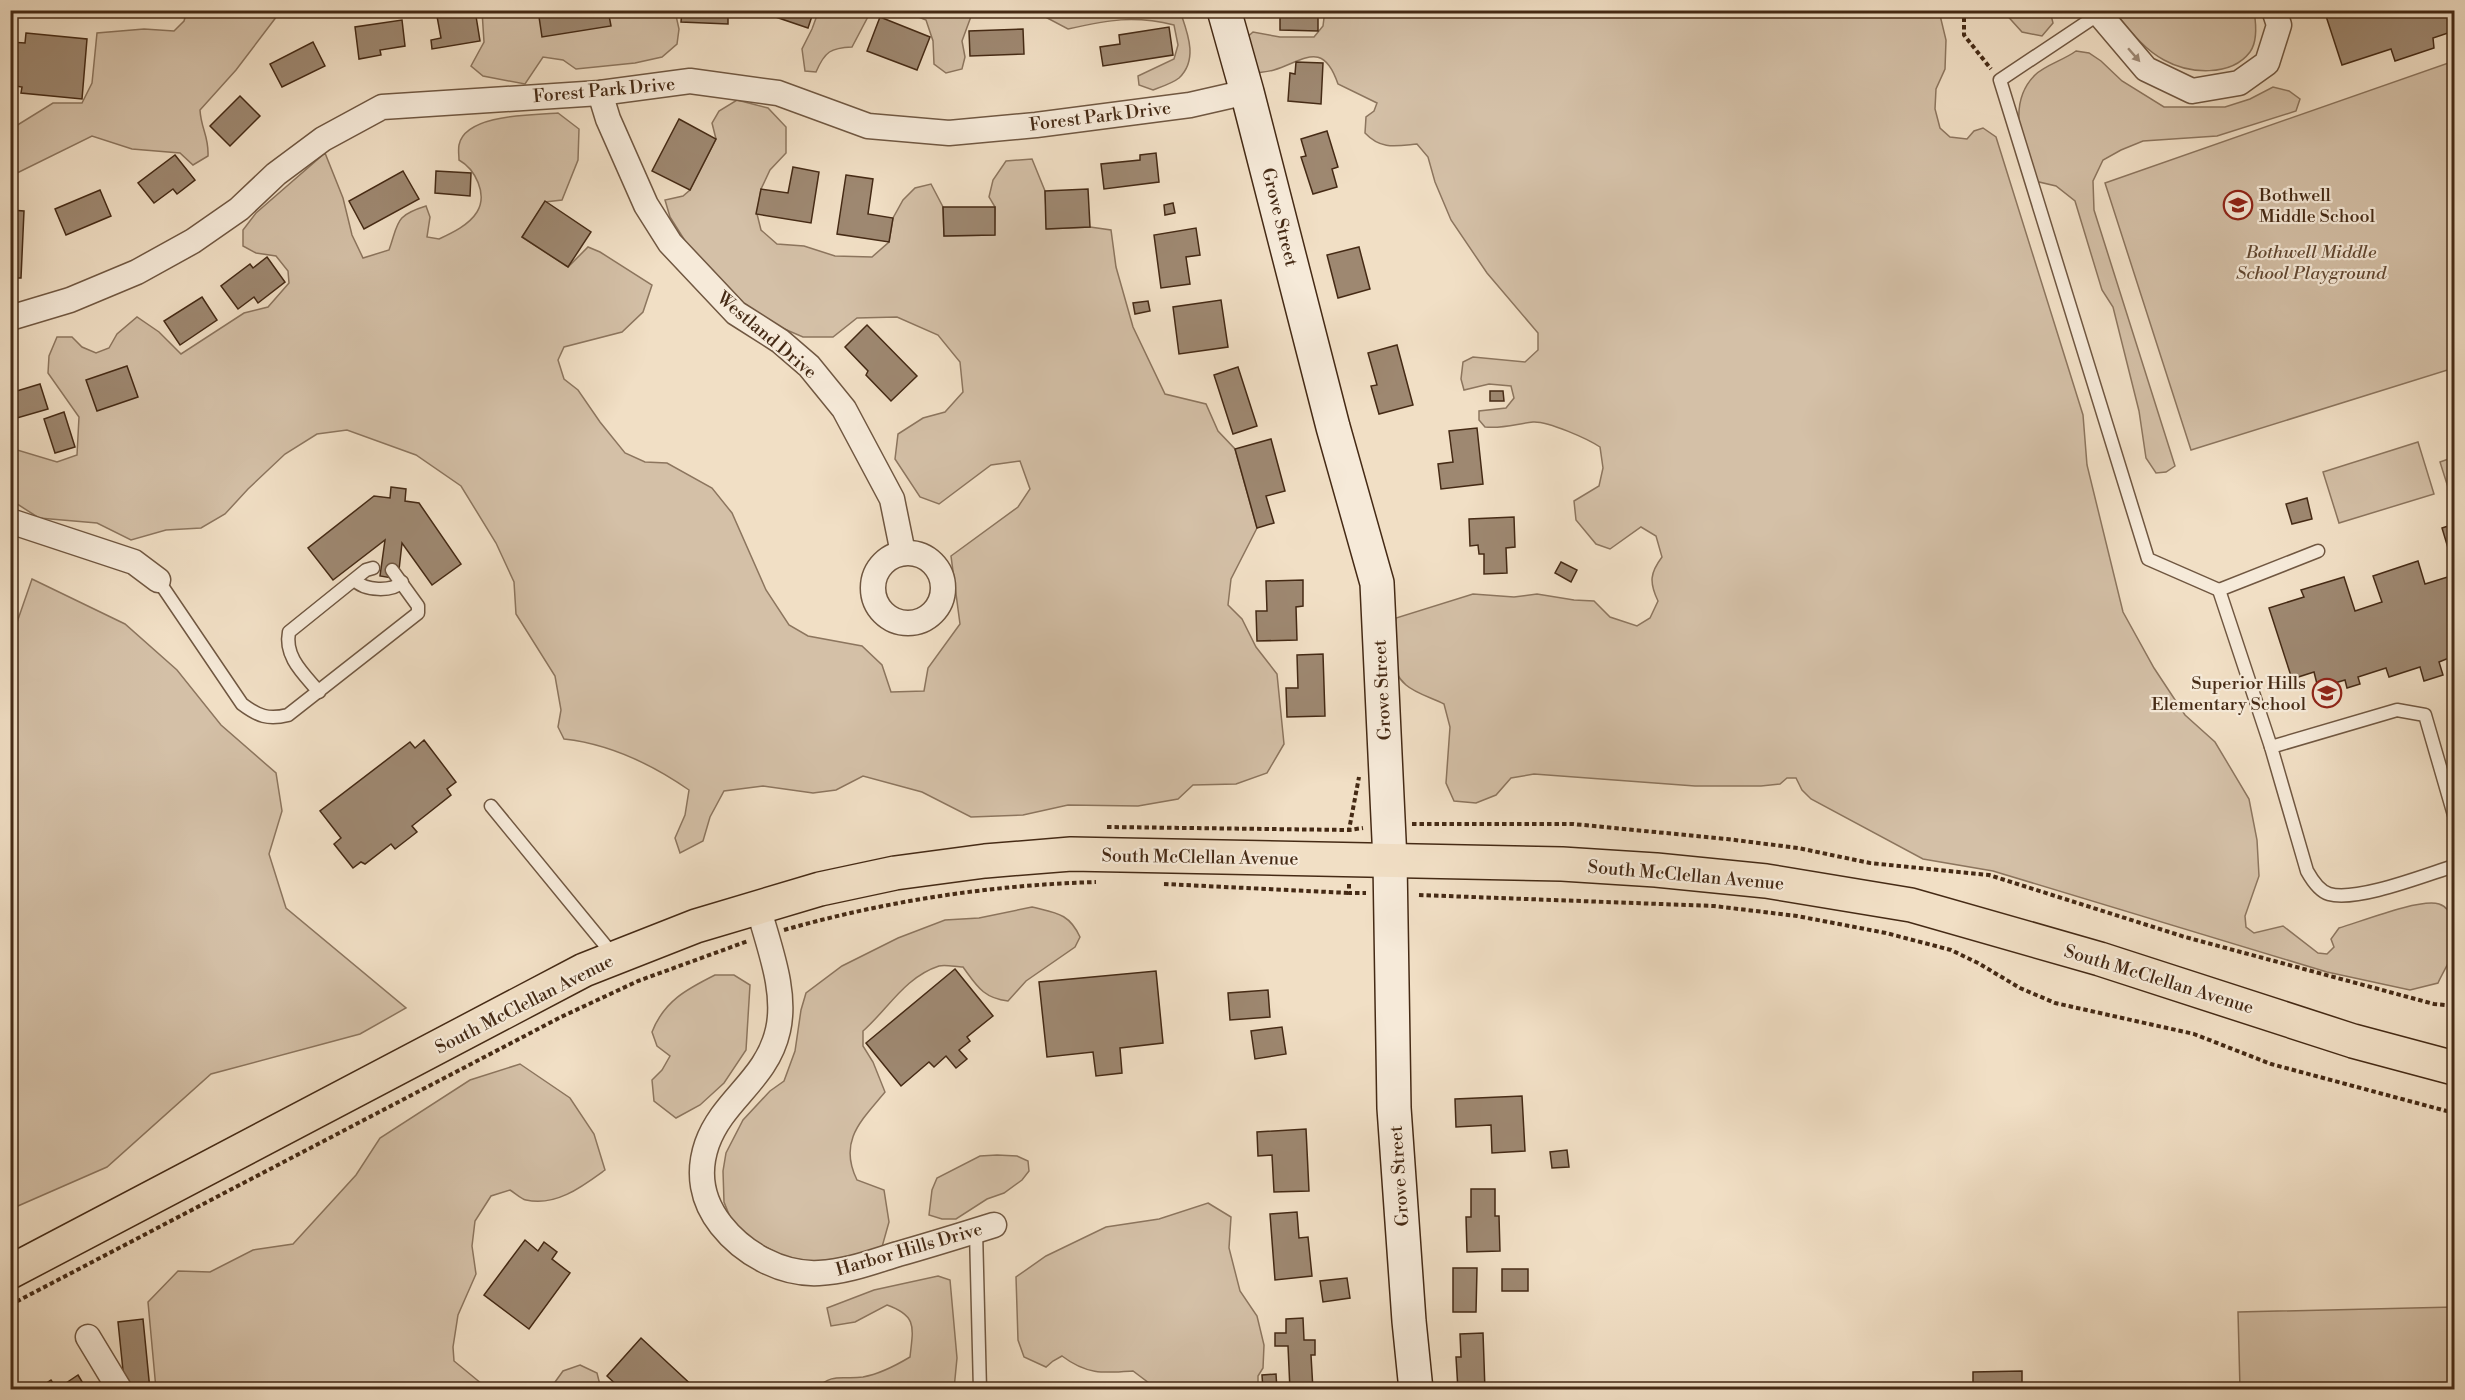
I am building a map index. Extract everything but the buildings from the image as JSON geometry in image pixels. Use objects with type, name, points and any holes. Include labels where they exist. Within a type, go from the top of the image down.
[{"type":"main road","name":"Grove Street","points":[[1224,10],[1333,427],[1377,583],[1390,861],[1394,1108],[1416,1389]]},
{"type":"main road","name":"South McClellan Avenue","points":[[10,1272],[584,970],[696,926],[761,921],[820,889],[895,873],[985,861],[1071,854],[1562,864],[1766,880],[1911,905],[2100,959],[2353,1041],[2454,1068]]},
{"type":"street","points":[[2097,12],[2146,69],[2192,91],[2240,83],[2267,63],[2279,25],[2274,10]]},
{"type":"street","name":"Forest Park Drive","points":[[10,318],[70,300],[128,276],[194,241],[238,209],[276,174],[323,139],[382,107],[600,93],[690,81],[778,93],[868,126],[949,133],[1190,105],[1247,92]]},
{"type":"street","name":"Westland Drive","points":[[600,93],[608,119],[646,205],[670,243],[736,314],[780,341],[809,366],[844,409],[892,499],[903,553]]},
{"type":"street","points":[[10,521],[134,562],[158,580]]},
{"type":"street","name":"Harbor Hills Drive","points":[[761,921],[778,984],[781,1011],[778,1031],[769,1057],[755,1078],[721,1116],[707,1145],[701,1171],[702,1187],[715,1217],[733,1241],[754,1256],[785,1269],[817,1274],[848,1269],[985,1228]]},
{"type":"street","points":[[88,1337],[120,1389]]},
{"type":"lane","points":[[2097,12],[2000,80],[2148,559],[2220,590],[2318,551]]},
{"type":"lane","points":[[319,692],[291,657],[288,650],[289,632],[373,568]]},
{"type":"lane","points":[[158,580],[242,704],[258,716],[274,719],[288,715],[418,613],[418,606],[392,570]]},
{"type":"lane","points":[[355,580],[362,586],[392,589],[402,582]]},
{"type":"lane","points":[[2220,590],[2271,747],[2307,871],[2312,880],[2326,893],[2341,896],[2364,893],[2454,866]]},
{"type":"lane","points":[[2271,747],[2397,711],[2425,715],[2454,815]]},
{"type":"lane","points":[[491,806],[615,957]]},
{"type":"lane","points":[[980,1389],[985,1228]]},
{"type":"path","points":[[1964,10],[1964,35],[2000,80]]},
{"type":"path","points":[[1348,830],[1360,772]]},
{"type":"path","points":[[10,1305],[561,1017],[761,921],[836,915],[964,892],[1106,883]]},
{"type":"path","points":[[1153,884],[1348,892]]},
{"type":"path","points":[[1419,895],[1714,906],[1797,916],[1886,933],[1951,950],[2020,988],[2055,1003],[2194,1034],[2271,1064],[2454,1113]]},
{"type":"green space","points":[[819,10],[871,11],[852,47],[839,48],[830,52],[822,59],[816,72],[805,71],[802,49]]},
{"type":"green space","points":[[1325,10],[1939,11],[1946,40],[1945,69],[1936,89],[1935,109],[1940,128],[1950,137],[1967,139],[1974,131],[1983,128],[1996,137],[2083,415],[2087,465],[2123,612],[2154,668],[2185,715],[2215,742],[2249,799],[2257,840],[2259,876],[2245,916],[2246,927],[2254,933],[2283,926],[2318,953],[2327,954],[2334,947],[2331,939],[2339,928],[2405,907],[2418,904],[2439,904],[2449,911],[2456,937],[2453,953],[2438,983],[2410,990],[2327,972],[1993,871],[1923,859],[1811,799],[1802,790],[1796,778],[1787,778],[1780,784],[1761,786],[1695,786],[1534,774],[1511,778],[1496,795],[1476,803],[1454,801],[1446,783],[1450,727],[1444,704],[1406,685],[1395,670],[1392,653],[1396,618],[1473,594],[1514,597],[1537,594],[1594,601],[1610,617],[1637,626],[1650,618],[1658,601],[1652,578],[1662,557],[1656,536],[1641,527],[1610,549],[1596,544],[1576,520],[1574,501],[1599,486],[1603,468],[1600,447],[1568,431],[1540,422],[1485,427],[1479,420],[1479,411],[1506,408],[1514,398],[1511,386],[1489,384],[1464,390],[1461,379],[1463,362],[1473,357],[1525,362],[1538,350],[1538,333],[1487,273],[1451,220],[1435,182],[1428,157],[1417,144],[1389,146],[1377,142],[1365,133],[1366,117],[1374,111],[1377,103],[1338,84],[1332,70],[1326,62],[1319,58],[1304,58],[1274,70],[1255,73],[1244,40],[1253,32],[1280,37],[1314,37],[1323,26]]},
{"type":"green space","points":[[187,11],[302,11],[277,16],[236,70],[200,110],[208,156],[193,165],[180,153],[132,149],[92,136],[11,176],[11,129],[53,103],[82,103],[92,83],[97,33],[144,29],[174,31],[184,21]]},
{"type":"green space","points":[[482,11],[675,11],[679,29],[677,44],[662,57],[635,63],[576,69],[563,60],[543,57],[525,84],[483,76],[471,66],[484,42]]},
{"type":"green space","points":[[904,11],[973,11],[962,41],[965,57],[962,69],[946,73],[934,64],[933,41],[926,20]]},
{"type":"green space","points":[[1034,11],[1180,11],[1190,45],[1189,62],[1179,78],[1153,90],[1139,85],[1138,76],[1174,59],[1178,45],[1174,25],[1133,19],[1068,29]]},
{"type":"green space","points":[[2003,11],[2050,11],[2053,23],[2042,36],[2022,32]]},
{"type":"green space","points":[[2114,11],[2254,11],[2256,26],[2253,48],[2242,60],[2232,66],[2209,71],[2185,68],[2164,60],[2149,50]]},
{"type":"green space","points":[[2076,51],[2089,53],[2122,81],[2164,107],[2225,107],[2250,99],[2273,87],[2289,91],[2300,99],[2296,111],[2217,136],[2143,141],[2103,160],[2093,181],[2094,210],[2175,466],[2166,472],[2156,473],[2146,458],[2139,411],[2113,307],[2102,290],[2075,201],[2056,186],[2035,181],[2022,140],[2019,113],[2026,87],[2039,71]]},
{"type":"green space","name":"Bothwell Middle School Playground","points":[[2454,61],[2454,368],[2191,450],[2105,183]]},
{"type":"green space","points":[[737,100],[768,108],[786,127],[786,153],[770,170],[761,189],[757,214],[761,230],[777,244],[804,246],[835,256],[872,257],[889,242],[893,218],[903,200],[915,188],[931,184],[943,207],[944,236],[994,235],[995,207],[989,197],[993,180],[1006,161],[1032,159],[1045,191],[1047,229],[1090,227],[1111,230],[1116,267],[1133,327],[1165,394],[1206,404],[1218,431],[1235,449],[1257,528],[1231,579],[1228,605],[1242,619],[1256,647],[1277,674],[1284,744],[1267,773],[1236,784],[1193,785],[1178,799],[1138,806],[1068,805],[1023,815],[971,817],[922,792],[863,776],[836,790],[813,793],[763,786],[724,791],[710,817],[703,841],[680,853],[675,838],[685,815],[689,790],[629,756],[597,745],[564,739],[558,727],[561,710],[555,676],[516,614],[514,582],[496,543],[461,486],[416,455],[347,430],[317,434],[285,454],[225,514],[201,528],[166,530],[131,540],[97,523],[39,518],[11,500],[11,450],[57,462],[77,455],[79,417],[48,373],[49,356],[57,337],[72,337],[82,347],[96,353],[109,348],[117,334],[137,317],[159,332],[181,354],[244,313],[268,307],[289,283],[288,271],[276,256],[256,253],[243,246],[243,230],[256,213],[325,153],[343,198],[352,235],[363,258],[389,250],[399,221],[408,213],[426,206],[430,217],[427,237],[439,239],[470,221],[480,205],[480,190],[475,176],[459,160],[459,145],[464,135],[473,127],[501,118],[558,113],[579,129],[578,160],[562,200],[545,202],[522,237],[568,267],[588,247],[600,252],[652,285],[643,312],[622,332],[564,347],[558,360],[564,379],[578,390],[625,453],[645,462],[667,463],[712,488],[732,513],[766,590],[789,625],[808,636],[862,646],[882,665],[891,692],[924,691],[928,668],[960,624],[951,556],[1018,507],[1030,489],[1020,461],[991,465],[939,504],[920,497],[895,459],[898,434],[923,418],[945,412],[963,392],[960,362],[938,335],[897,317],[857,318],[833,337],[803,337],[761,319],[724,293],[687,244],[670,217],[665,200],[683,196],[690,190],[716,139],[712,123],[719,111]]},
{"type":"green space","points":[[2418,442],[2434,494],[2339,523],[2323,472]]},
{"type":"green space","points":[[2454,457],[2454,500],[2452,500],[2440,462]]},
{"type":"green space","points":[[32,579],[125,624],[177,670],[221,725],[276,773],[282,811],[269,854],[286,908],[406,1008],[360,1034],[211,1074],[107,1167],[11,1209],[11,699],[14,631]]},
{"type":"green space","points":[[1032,907],[1061,915],[1071,923],[1080,937],[1075,947],[1026,981],[1008,1001],[986,994],[963,967],[941,965],[916,978],[863,1031],[863,1046],[873,1062],[885,1092],[855,1132],[850,1154],[857,1180],[884,1190],[889,1222],[882,1247],[843,1258],[811,1262],[783,1256],[756,1242],[732,1222],[724,1202],[723,1171],[726,1153],[743,1120],[770,1091],[784,1081],[795,1051],[806,993],[842,966],[898,938],[945,920],[979,918]]},
{"type":"green space","points":[[715,975],[734,975],[750,985],[746,1050],[724,1083],[700,1105],[676,1118],[654,1101],[652,1080],[662,1070],[670,1056],[657,1046],[652,1032],[670,1004],[695,985]]},
{"type":"green space","points":[[520,1064],[570,1098],[594,1134],[605,1170],[568,1194],[548,1201],[526,1200],[510,1190],[491,1196],[475,1221],[472,1246],[476,1274],[458,1315],[453,1347],[454,1361],[488,1389],[156,1389],[148,1302],[178,1271],[210,1272],[253,1250],[293,1244],[356,1175],[380,1138],[470,1080]]},
{"type":"green space","points":[[980,1156],[1017,1156],[1028,1161],[1029,1171],[1022,1180],[1004,1193],[987,1199],[956,1219],[942,1219],[929,1215],[932,1190],[937,1178]]},
{"type":"green space","points":[[1208,1203],[1231,1217],[1229,1248],[1240,1291],[1257,1316],[1264,1345],[1263,1368],[1258,1376],[1258,1389],[1157,1389],[1133,1371],[1088,1370],[1062,1356],[1046,1367],[1024,1357],[1018,1340],[1016,1277],[1046,1256],[1106,1227],[1159,1219]]},
{"type":"green space","points":[[938,1276],[950,1280],[957,1358],[954,1389],[815,1389],[827,1380],[875,1374],[910,1357],[911,1324],[909,1319],[897,1309],[887,1305],[855,1322],[831,1326],[827,1308],[874,1290]]},
{"type":"green space","points":[[2454,1307],[2454,1389],[2240,1389],[2238,1312]]},
{"type":"green space","points":[[580,1365],[597,1373],[601,1389],[550,1389],[563,1371]]},
{"type":"place","name":"Bothwell Middle School","points":[[2238,205]]},
{"type":"place","name":"Superior Hills Elementary School","points":[[2327,693]]}]
